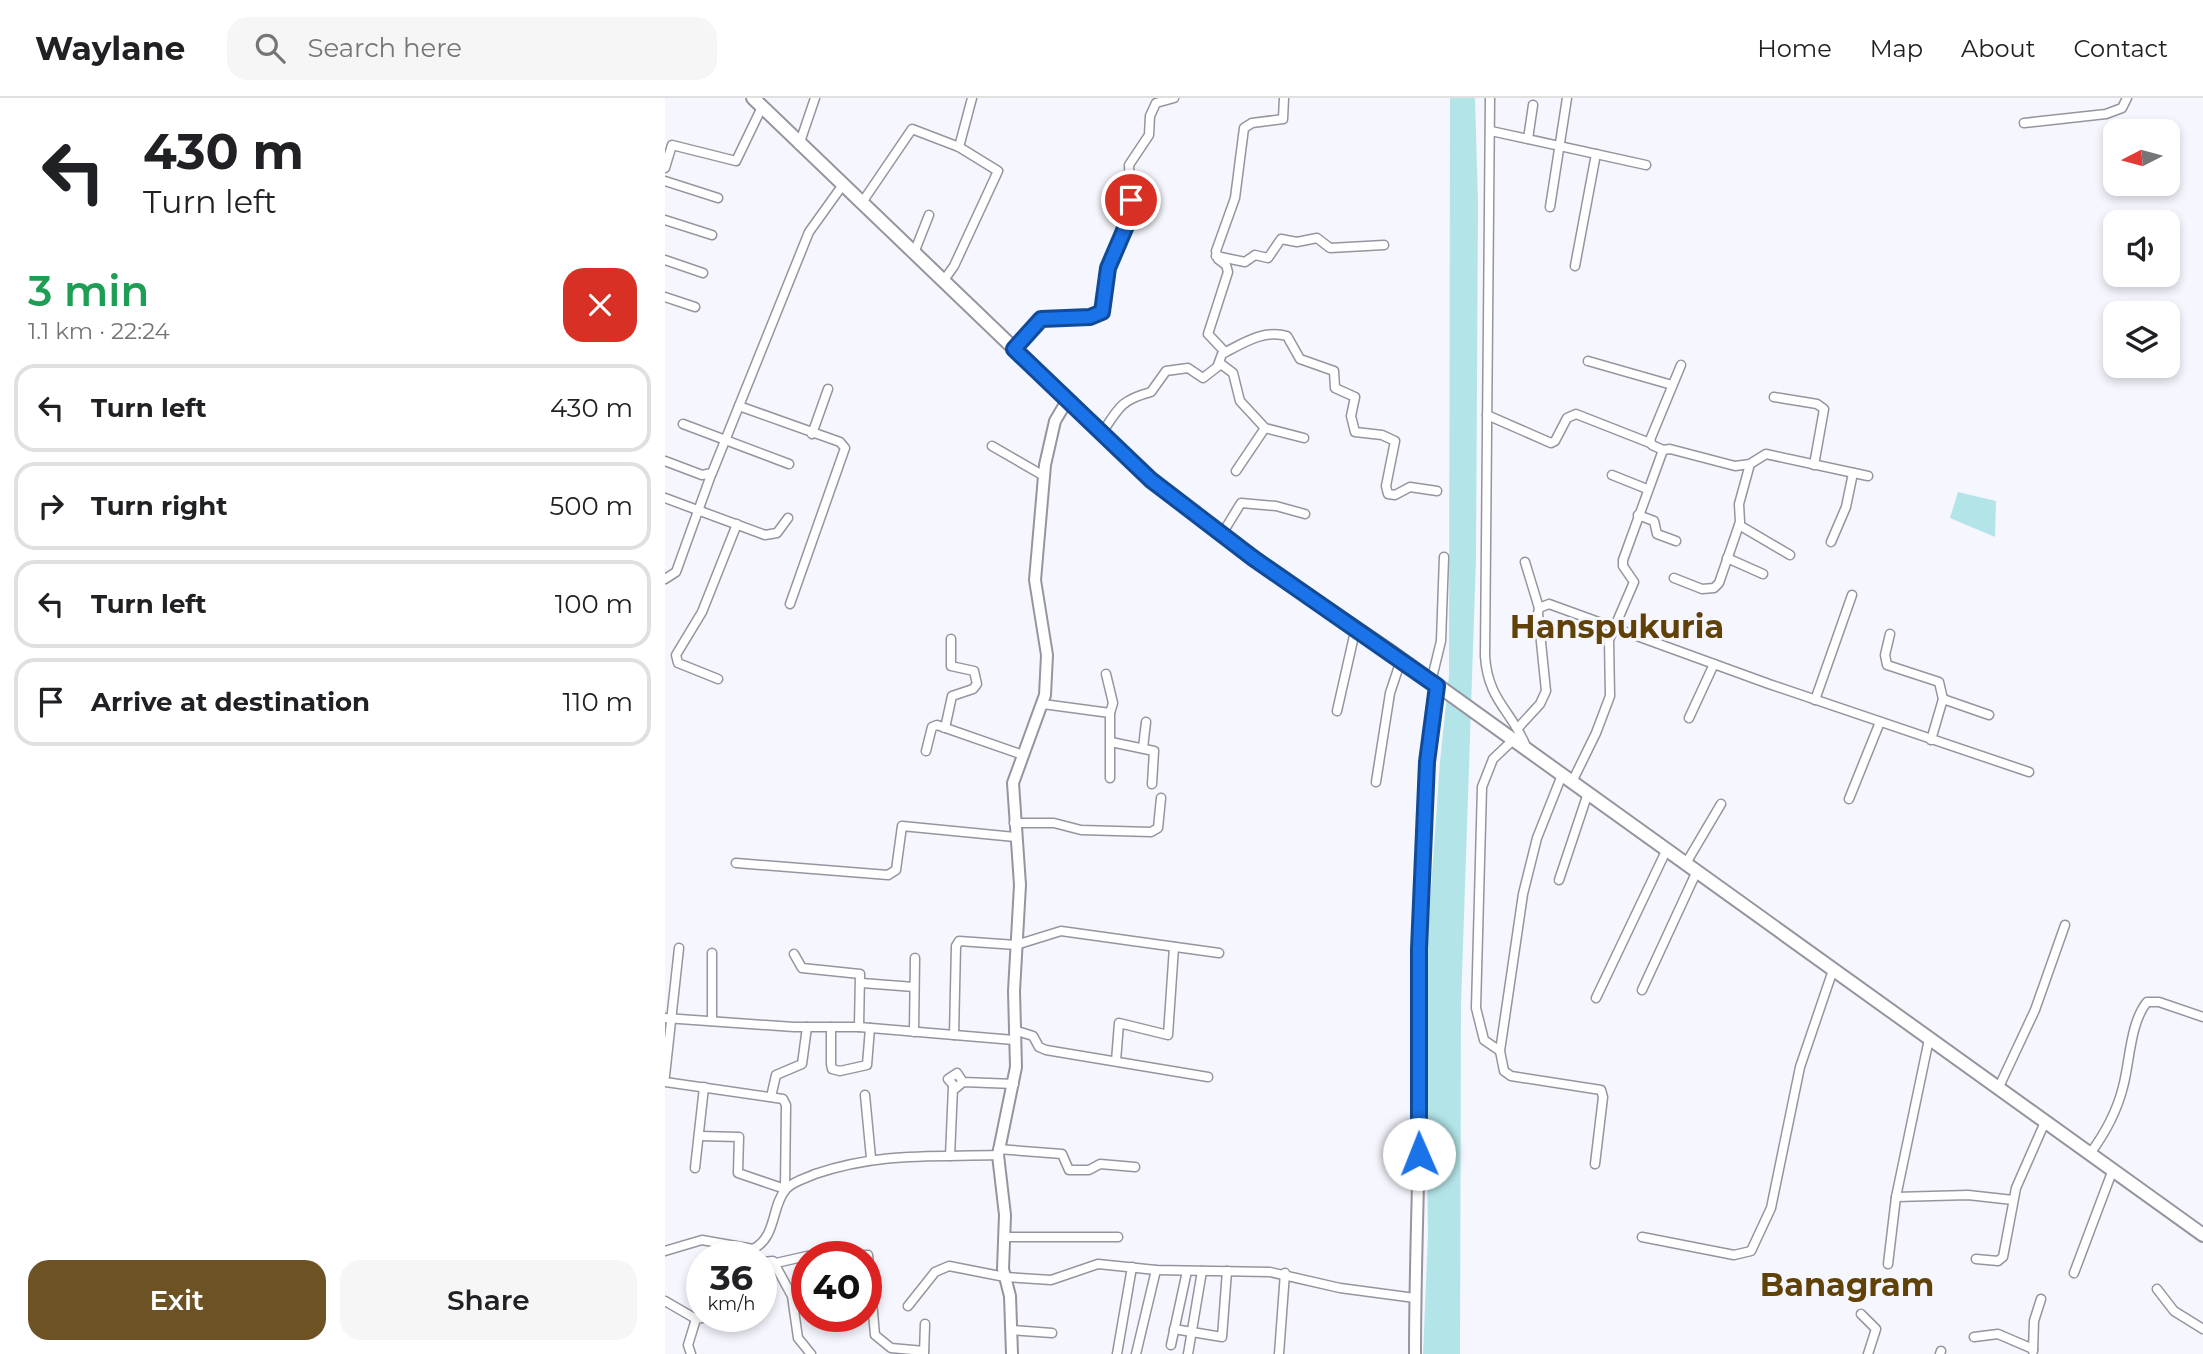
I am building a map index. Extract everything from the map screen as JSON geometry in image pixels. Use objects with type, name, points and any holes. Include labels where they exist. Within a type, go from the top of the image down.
[{"type":"main road","points":[[757,102],[1151,480],[1221,534],[1356,627],[2203,1235]]},
{"type":"street","points":[[799,145],[815,98]]},
{"type":"street","points":[[959,147],[972,98]]},
{"type":"street","points":[[1014,349],[1041,319],[1090,317],[1102,312],[1108,268],[1131,212],[1129,165],[1149,135],[1150,116],[1156,103],[1174,98]]},
{"type":"street","points":[[1216,256],[1235,198],[1244,128],[1252,123],[1283,120],[1284,98]]},
{"type":"street","points":[[1490,98],[1486,669],[1497,701],[1518,728],[1528,751]]},
{"type":"street","points":[[1550,207],[1562,146],[1567,98]]},
{"type":"street","points":[[2024,122],[2106,114],[2122,108],[2127,98]]},
{"type":"street","points":[[665,168],[668,144],[736,162],[757,102]]},
{"type":"street","points":[[1528,139],[1533,105]]},
{"type":"street","points":[[861,204],[912,130],[959,147],[997,171],[954,265],[944,280]]},
{"type":"street","points":[[1490,131],[1646,165]]},
{"type":"street","points":[[1575,266],[1596,154]]},
{"type":"street","points":[[665,181],[719,198]]},
{"type":"street","points":[[665,579],[676,572],[701,510],[711,475],[809,232],[842,186]]},
{"type":"street","points":[[914,253],[929,215]]},
{"type":"street","points":[[665,220],[712,235]]},
{"type":"street","points":[[1216,256],[1245,262],[1255,255],[1268,258],[1281,239],[1297,242],[1317,238],[1333,248],[1384,245]]},
{"type":"street","points":[[1216,256],[1229,272],[1208,334],[1225,352]]},
{"type":"street","points":[[665,260],[703,272]]},
{"type":"street","points":[[665,297],[695,307]]},
{"type":"street","points":[[1102,433],[1121,405],[1135,396],[1151,393],[1166,371],[1188,368],[1203,378],[1218,365],[1225,352],[1249,338],[1278,334],[1287,336],[1297,357],[1334,370],[1335,388],[1355,397],[1351,416],[1355,432],[1382,435],[1395,440],[1386,486],[1388,494],[1395,495],[1410,487],[1437,491]]},
{"type":"street","points":[[1588,361],[1672,385]]},
{"type":"street","points":[[1218,365],[1233,373],[1240,401],[1265,428],[1304,438]]},
{"type":"street","points":[[1650,443],[1681,365]]},
{"type":"street","points":[[812,434],[828,389]]},
{"type":"street","points":[[1774,397],[1817,404],[1824,409],[1814,465]]},
{"type":"street","points":[[1011,1354],[1010,1296],[1005,1277],[1005,1237],[998,1152],[1014,1084],[1016,945],[1020,885],[1013,783],[1042,704],[1047,655],[1035,580],[1044,476],[1055,421],[1068,399]]},
{"type":"street","points":[[739,406],[840,442],[845,448],[790,604]]},
{"type":"street","points":[[1487,415],[1551,443],[1555,441],[1567,418],[1576,414],[1663,450],[1670,449],[1735,466],[1749,464],[1766,454],[1868,476]]},
{"type":"street","points":[[683,424],[789,464]]},
{"type":"street","points":[[1236,471],[1265,428]]},
{"type":"street","points":[[992,446],[1044,476]]},
{"type":"street","points":[[1595,1164],[1603,1097],[1601,1090],[1511,1076],[1504,1071],[1500,1051],[1523,894],[1537,838],[1567,778],[1596,733],[1610,696],[1608,650],[1614,628],[1634,582],[1623,566],[1623,560],[1663,450]]},
{"type":"street","points":[[665,461],[702,475],[711,475]]},
{"type":"street","points":[[1674,578],[1712,589],[1719,583],[1739,526],[1739,504],[1749,464]]},
{"type":"street","points":[[1831,542],[1846,507],[1853,473]]},
{"type":"street","points":[[1612,475],[1647,489]]},
{"type":"street","points":[[665,498],[769,535],[777,533],[788,518]]},
{"type":"street","points":[[1221,534],[1241,503],[1276,506],[1305,514]]},
{"type":"street","points":[[1638,515],[1654,521],[1657,534],[1676,541]]},
{"type":"street","points":[[717,679],[678,663],[675,656],[702,612],[737,524]]},
{"type":"street","points":[[1739,526],[1790,555]]},
{"type":"street","points":[[1415,1354],[1414,1254],[1420,1201],[1419,949],[1427,762],[1441,640],[1444,557]]},
{"type":"street","points":[[1727,558],[1763,574]]},
{"type":"street","points":[[1518,728],[1540,704],[1546,691],[1539,608],[1525,562]]},
{"type":"street","points":[[1815,700],[1852,595]]},
{"type":"street","points":[[1539,608],[1543,605],[1556,606],[1815,700],[2029,772]]},
{"type":"street","points":[[1336,712],[1356,627]]},
{"type":"street","points":[[1890,634],[1885,655],[1887,665],[1939,682],[1943,699],[1931,740]]},
{"type":"street","points":[[945,728],[952,696],[973,689],[977,684],[974,671],[954,668],[949,663],[951,639]]},
{"type":"street","points":[[1376,782],[1390,693],[1401,660]]},
{"type":"street","points":[[1689,718],[1714,664]]},
{"type":"street","points":[[1106,674],[1113,703],[1110,713],[1110,778]]},
{"type":"street","points":[[1943,699],[1989,715]]},
{"type":"street","points":[[1042,704],[1110,713]]},
{"type":"street","points":[[1143,748],[1146,722]]},
{"type":"street","points":[[1849,799],[1880,722]]},
{"type":"street","points":[[926,751],[932,727],[945,728],[1023,755]]},
{"type":"street","points":[[1500,1051],[1484,1040],[1476,1008],[1482,787],[1493,759],[1512,741]]},
{"type":"street","points":[[1111,742],[1152,750],[1155,755],[1152,784]]},
{"type":"street","points":[[1559,880],[1588,793]]},
{"type":"street","points":[[1014,823],[1054,823],[1081,830],[1151,832],[1158,828],[1161,798]]},
{"type":"street","points":[[1642,990],[1691,869],[1721,804]]},
{"type":"street","points":[[736,863],[888,875],[895,870],[902,826],[1015,837]]},
{"type":"street","points":[[1596,998],[1666,851]]},
{"type":"street","points":[[1998,1089],[2035,1010],[2065,925]]},
{"type":"street","points":[[954,1035],[957,943],[1016,945],[1056,931],[1219,953]]},
{"type":"street","points":[[1116,1061],[1119,1023],[1168,1035],[1174,947]]},
{"type":"street","points":[[665,1076],[668,1018],[679,948]]},
{"type":"street","points":[[712,953],[712,1021]]},
{"type":"street","points":[[794,954],[802,968],[856,972],[862,983],[859,1027]]},
{"type":"street","points":[[914,1032],[915,958]]},
{"type":"street","points":[[1642,1237],[1734,1255],[1751,1251],[1771,1208],[1800,1067],[1833,970]]},
{"type":"street","points":[[862,983],[914,987]]},
{"type":"street","points":[[2089,1155],[2104,1133],[2119,1100],[2135,1034],[2147,1002],[2159,1002],[2203,1017]]},
{"type":"street","points":[[668,1018],[807,1027],[859,1027],[954,1035],[1033,1037],[1039,1047],[1046,1050],[1207,1077]]},
{"type":"street","points":[[771,1097],[776,1075],[802,1064],[807,1027]]},
{"type":"street","points":[[831,1027],[832,1069],[840,1071],[867,1065],[870,1028]]},
{"type":"street","points":[[1888,1264],[1895,1197],[1929,1039]]},
{"type":"street","points":[[950,1156],[953,1087],[948,1082],[952,1074],[959,1074],[963,1082]]},
{"type":"street","points":[[665,1082],[783,1099],[786,1105],[785,1189],[764,1241]]},
{"type":"street","points":[[953,1087],[963,1082],[1014,1084]]},
{"type":"street","points":[[695,1168],[704,1087]]},
{"type":"street","points":[[865,1096],[871,1158]]},
{"type":"street","points":[[1976,1259],[1998,1261],[2003,1256],[2013,1200],[2030,1150],[2045,1122]]},
{"type":"street","points":[[699,1136],[739,1136],[738,1173],[785,1189],[810,1176],[871,1158],[998,1152],[1062,1154],[1069,1170],[1089,1171],[1100,1164],[1135,1167]]},
{"type":"street","points":[[2074,1272],[2112,1172]]},
{"type":"street","points":[[1895,1197],[1968,1195],[2013,1200]]},
{"type":"street","points":[[1005,1237],[1118,1237]]},
{"type":"street","points":[[665,1251],[686,1245]]},
{"type":"street","points":[[777,1263],[807,1256],[868,1255],[875,1335],[891,1348],[925,1353],[925,1324]]},
{"type":"street","points":[[908,1306],[935,1272],[949,1266],[1005,1277],[1051,1280],[1088,1265],[1156,1270],[1285,1273],[1340,1288],[1415,1298]]},
{"type":"street","points":[[777,1266],[782,1283],[792,1296],[798,1338],[811,1354]]},
{"type":"street","points":[[1117,1354],[1132,1267]]},
{"type":"street","points":[[1136,1354],[1156,1270]]},
{"type":"street","points":[[1171,1345],[1187,1271]]},
{"type":"street","points":[[1188,1354],[1202,1271]]},
{"type":"street","points":[[1174,1329],[1222,1337],[1227,1271]]},
{"type":"street","points":[[1279,1354],[1285,1273]]},
{"type":"street","points":[[2157,1289],[2174,1311],[2203,1329]]},
{"type":"street","points":[[1974,1337],[1998,1334],[2033,1352],[2033,1328],[2041,1299]]},
{"type":"street","points":[[665,1301],[686,1313]]},
{"type":"street","points":[[1861,1314],[1876,1329],[1868,1354]]},
{"type":"street","points":[[1011,1330],[1052,1333]]},
{"type":"street","points":[[691,1354],[688,1345],[692,1332]]},
{"type":"water","points":[[1450,98],[1475,98],[1478,203],[1476,559],[1461,1005],[1460,1354],[1423,1354],[1428,1234],[1424,989],[1440,761],[1449,676]]},
{"type":"water","points":[[1958,492],[1996,501],[1995,537],[1950,518]]},
{"type":"district","name":"Hanspukuria","points":[[1617,627]]},
{"type":"district","name":"Banagram","points":[[1847,1285]]},
{"type":"route","points":[[1131,200],[1129,219],[1105,278],[1102,312],[1090,317],[1041,319],[1014,349],[1151,480],[1253,558],[1437,686],[1427,762],[1424,817],[1419,949],[1419,1154]]}]
